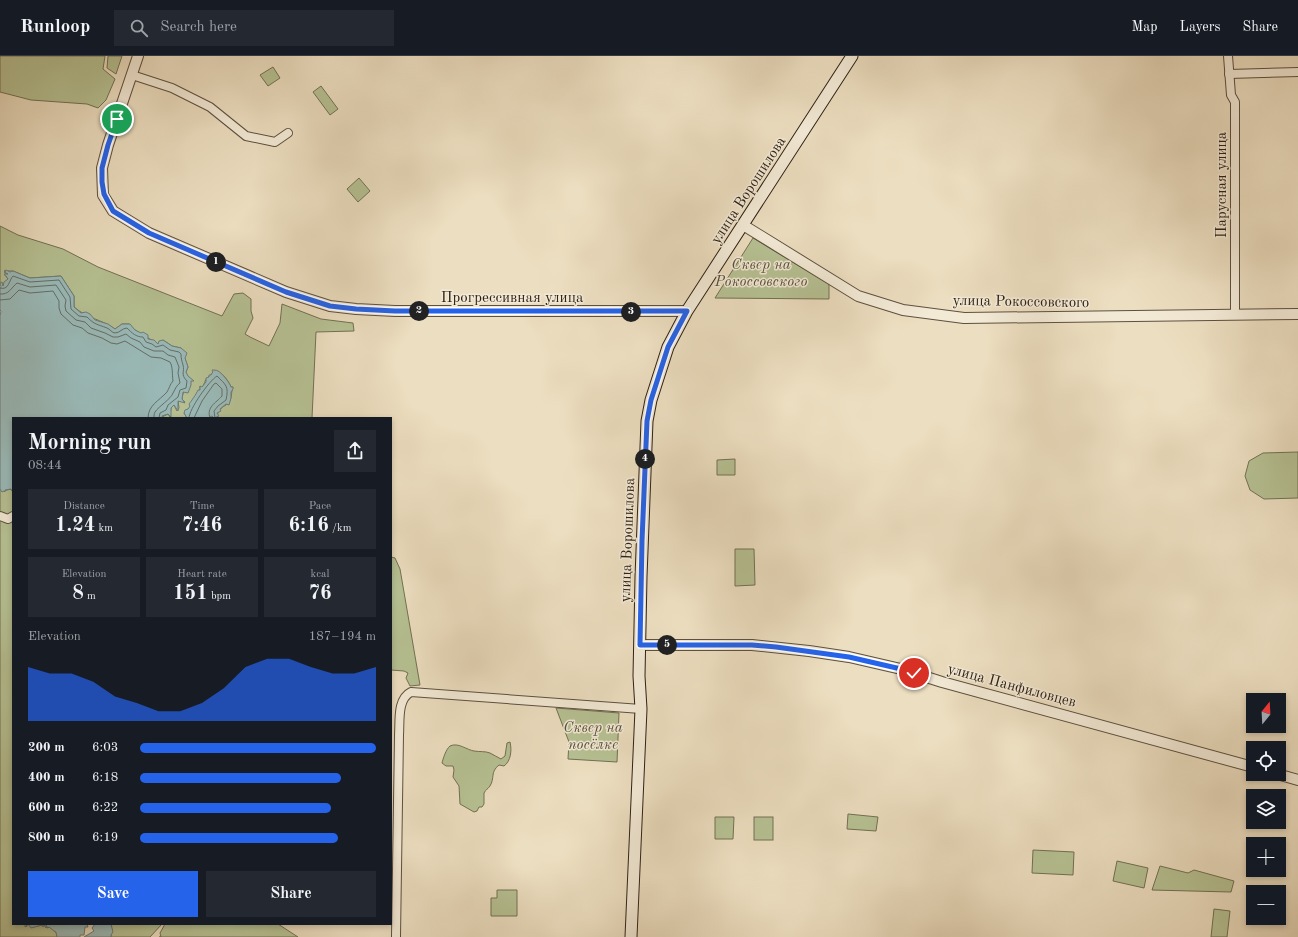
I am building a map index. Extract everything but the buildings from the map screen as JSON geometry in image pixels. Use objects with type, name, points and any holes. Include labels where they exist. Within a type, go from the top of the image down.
[{"type":"main road","name":"улица Ворошилова","points":[[631,937],[641,709],[639,676],[642,536],[647,421],[651,400],[668,347],[687,311],[852,56]]},
{"type":"street","name":"Прогрессивная улица","points":[[138,56],[108,145],[102,168],[102,182],[104,194],[113,211],[149,233],[279,289],[330,306],[378,310],[527,312],[687,311]]},
{"type":"street","name":"Парусная улица","points":[[1228,56],[1231,94],[1235,102],[1236,316]]},
{"type":"street","points":[[1229,74],[1298,72]]},
{"type":"street","points":[[132,75],[172,88],[210,107],[246,136],[275,142],[288,133]]},
{"type":"street","name":"улица Рокоссовского","points":[[743,225],[858,296],[903,310],[964,318],[1236,316],[1298,314]]},
{"type":"street","points":[[0,516],[8,519],[12,517]]},
{"type":"street","name":"улица Панфиловцев","points":[[640,645],[752,645],[849,657],[901,669],[942,682],[1246,765]]},
{"type":"street","points":[[396,937],[399,735],[402,703],[408,694],[412,692],[641,709]]},
{"type":"street","points":[[1286,777],[1298,780]]},
{"type":"green space","points":[[0,56],[105,56],[103,69],[115,79],[106,100],[98,108],[87,104],[31,100],[0,92]]},
{"type":"green space","points":[[108,56],[122,56],[116,74],[107,68]]},
{"type":"green space","points":[[273,67],[280,78],[268,86],[260,75]]},
{"type":"green space","points":[[321,86],[338,109],[330,115],[313,92]]},
{"type":"green space","points":[[359,178],[370,191],[358,202],[347,189]]},
{"type":"green space","points":[[0,226],[18,235],[63,249],[98,267],[222,316],[234,294],[243,293],[251,299],[251,311],[253,318],[245,334],[269,346],[280,323],[282,304],[321,319],[353,323],[354,331],[316,332],[312,417],[216,417],[218,412],[226,404],[228,404],[233,387],[231,387],[219,372],[213,371],[214,372],[206,379],[202,388],[200,386],[200,390],[198,391],[189,409],[184,413],[186,417],[170,417],[171,408],[174,405],[177,411],[179,408],[178,401],[185,402],[182,399],[188,367],[181,348],[172,346],[163,340],[158,344],[135,330],[129,324],[122,324],[115,329],[79,311],[74,307],[74,296],[61,276],[30,278],[13,271],[5,271],[8,274],[5,274],[8,279],[3,286],[0,283]]},
{"type":"green space","name":"Сквер на Рокоссовского","points":[[753,238],[829,284],[829,299],[715,298]]},
{"type":"green space","points":[[168,414],[170,417],[162,417]]},
{"type":"green space","points":[[1298,452],[1298,498],[1264,499],[1250,490],[1245,476],[1249,461],[1263,453]]},
{"type":"green space","points":[[735,459],[735,475],[717,475],[717,460]]},
{"type":"green space","points":[[0,489],[3,491],[11,489],[12,925],[25,925],[26,927],[30,925],[33,927],[45,925],[47,928],[50,927],[56,932],[57,937],[0,937]]},
{"type":"green space","points":[[735,549],[754,549],[755,585],[735,586]]},
{"type":"green space","points":[[392,557],[395,558],[400,569],[420,685],[410,686],[406,678],[408,673],[404,671],[392,670]]},
{"type":"green space","name":"Сквер на посёлке","points":[[556,708],[619,713],[617,762],[568,759],[569,742]]},
{"type":"green space","points":[[510,742],[510,758],[504,766],[499,765],[494,770],[491,783],[484,793],[484,804],[482,807],[479,807],[477,811],[474,812],[460,804],[459,786],[453,777],[453,766],[446,766],[442,763],[449,747],[456,745],[474,751],[488,752],[501,759],[505,756],[507,743]]},
{"type":"green space","points":[[848,814],[878,817],[876,831],[847,829]]},
{"type":"green space","points":[[715,817],[734,817],[733,839],[715,839]]},
{"type":"green space","points":[[754,817],[773,817],[773,840],[754,840]]},
{"type":"green space","points":[[1033,850],[1074,852],[1073,875],[1032,873]]},
{"type":"green space","points":[[1117,861],[1148,868],[1144,888],[1113,881]]},
{"type":"green space","points":[[1160,866],[1188,873],[1194,870],[1234,881],[1231,892],[1152,890]]},
{"type":"green space","points":[[497,890],[517,890],[517,916],[491,916],[491,898],[497,898]]},
{"type":"green space","points":[[1214,909],[1230,911],[1227,937],[1211,937]]},
{"type":"green space","points":[[111,925],[161,925],[150,937],[111,937]]},
{"type":"green space","points":[[164,925],[280,925],[298,937],[161,937],[160,933]]},
{"type":"water","points":[[4,271],[13,271],[30,278],[61,276],[74,296],[74,307],[81,313],[86,312],[95,320],[108,324],[115,329],[122,324],[130,324],[135,330],[148,335],[148,339],[154,340],[158,344],[159,341],[163,340],[172,346],[181,348],[187,353],[185,358],[188,367],[186,372],[194,381],[191,381],[188,393],[183,392],[182,399],[185,403],[178,401],[178,411],[174,405],[171,408],[171,417],[168,414],[162,417],[12,417],[12,491],[11,489],[2,492],[0,489],[0,283],[2,282],[3,286],[4,282],[8,279],[4,274],[8,274]]},
{"type":"water","points":[[212,370],[217,370],[223,375],[231,387],[233,387],[229,405],[226,404],[220,409],[221,411],[217,413],[219,416],[216,417],[186,417],[184,413],[185,410],[188,409],[190,406],[189,404],[198,390],[200,390],[200,386],[202,387],[206,382],[206,378],[213,372]]},
{"type":"water","points":[[29,925],[42,925],[31,928]]},
{"type":"water","points":[[46,925],[87,925],[88,927],[85,927],[84,935],[80,935],[80,937],[57,937],[56,932],[49,927],[48,928]]},
{"type":"water","points":[[94,925],[111,925],[113,932],[111,937],[84,937],[94,931],[92,928]]},
{"type":"route","points":[[117,119],[102,168],[104,194],[113,211],[149,233],[286,292],[330,306],[395,311],[687,311],[668,347],[651,400],[647,421],[643,496],[640,645],[752,645],[776,647],[849,657],[914,673]]}]
